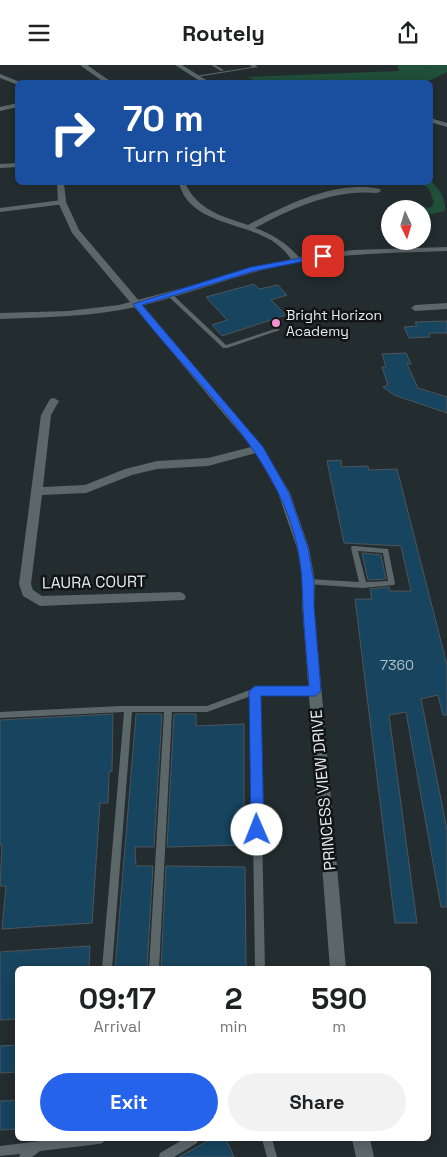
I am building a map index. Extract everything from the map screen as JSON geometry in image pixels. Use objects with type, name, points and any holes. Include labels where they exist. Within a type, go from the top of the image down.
[{"type":"street","points":[[83,65],[106,80]]},
{"type":"street","points":[[178,65],[203,80]]},
{"type":"street","points":[[0,76],[15,82]]},
{"type":"street","points":[[0,109],[15,106]]},
{"type":"street","points":[[433,121],[447,125]]},
{"type":"street","points":[[0,166],[15,165]]},
{"type":"street","name":"PRINCESS VIEW DRIVE","points":[[60,185],[62,202],[75,231],[259,449],[284,493],[303,548],[308,582],[308,605],[338,966]]},
{"type":"street","points":[[183,185],[190,199],[203,210],[265,233],[284,245],[297,260]]},
{"type":"street","points":[[250,227],[270,216],[343,192],[367,189],[377,191]]},
{"type":"street","points":[[0,210],[62,202]]},
{"type":"street","points":[[0,316],[90,312],[137,304],[254,269],[297,260],[379,250],[447,249]]},
{"type":"street","points":[[415,307],[447,306]]},
{"type":"street","name":"LAURA COURT","points":[[54,401],[46,415],[25,584],[30,597],[40,601],[180,597]]},
{"type":"street","points":[[37,491],[86,489],[129,472],[157,465],[208,462],[259,449]]},
{"type":"street","points":[[361,1141],[365,1157]]},
{"type":"lane","points":[[213,65],[222,70]]},
{"type":"lane","points":[[197,76],[222,70],[256,67],[252,65]]},
{"type":"lane","points":[[170,295],[225,347],[277,330]]},
{"type":"lane","points":[[308,582],[363,585],[392,583],[386,551],[354,548],[363,585]]},
{"type":"lane","points":[[255,691],[260,966]]},
{"type":"lane","points":[[0,715],[128,709],[207,709],[255,691],[315,691]]},
{"type":"lane","points":[[107,966],[128,709]]},
{"type":"lane","points":[[154,966],[168,709]]},
{"type":"lane","points":[[0,1151],[81,1141]]},
{"type":"lane","points":[[164,1157],[190,1141]]},
{"type":"lane","points":[[268,1141],[272,1157]]},
{"type":"lane","points":[[24,1157],[38,1147]]},
{"type":"green space","points":[[397,65],[447,65],[447,72],[431,80],[254,80],[248,77],[399,71]]},
{"type":"green space","points":[[433,184],[436,187],[444,202],[445,211],[431,214],[431,207],[434,202],[429,189],[424,185]]},
{"type":"building","points":[[254,284],[259,289],[278,285],[287,295],[271,300],[286,315],[222,336],[212,325],[227,320],[206,297]]},
{"type":"building","points":[[447,321],[447,333],[429,333],[430,337],[409,338],[404,327],[417,326],[415,322]]},
{"type":"building","points":[[406,353],[411,364],[407,364],[418,388],[447,397],[447,413],[394,395],[383,387],[388,385],[382,367],[386,367],[382,354]]},
{"type":"building","points":[[341,460],[342,467],[368,466],[369,470],[397,469],[447,665],[447,715],[443,715],[438,695],[421,699],[447,830],[447,907],[441,907],[406,712],[389,715],[417,923],[395,923],[355,599],[372,599],[370,589],[389,587],[390,591],[411,591],[401,546],[344,543],[327,461]]},
{"type":"building","points":[[362,553],[381,555],[386,579],[368,580]]},
{"type":"building","points":[[113,714],[112,771],[109,772],[108,803],[100,803],[92,923],[2,929],[6,886],[0,886],[2,845],[0,845],[0,720]]},
{"type":"building","points":[[136,714],[162,714],[154,847],[135,847],[136,866],[153,866],[147,966],[115,966]]},
{"type":"building","points":[[174,714],[196,714],[196,726],[244,724],[244,845],[167,847]]},
{"type":"building","points":[[166,866],[245,867],[246,966],[161,966]]},
{"type":"building","points":[[90,946],[89,966],[15,966],[15,1019],[0,1020],[0,952]]},
{"type":"building","points":[[15,1045],[15,1072],[0,1073],[0,1046]]},
{"type":"building","points":[[15,1100],[15,1129],[0,1130],[0,1101]]},
{"type":"building","points":[[207,1141],[227,1141],[234,1157],[179,1157]]},
{"type":"place","name":"Bright Horizon Academy","points":[[276,323]]},
{"type":"route","points":[[257,830],[255,691],[315,691],[308,582],[303,548],[284,493],[259,449],[137,304],[254,269],[323,256]]}]
